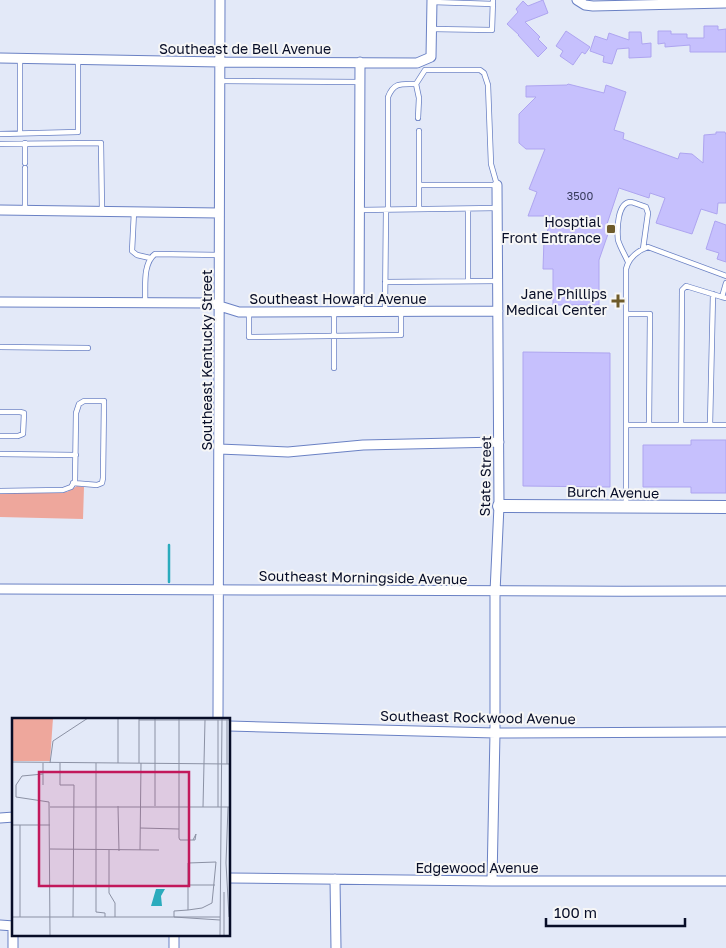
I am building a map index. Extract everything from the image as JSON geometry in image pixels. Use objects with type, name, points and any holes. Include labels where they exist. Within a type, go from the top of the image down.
[{"type":"street","name":"Southeast Kentucky Street","points":[[218,718],[220,0]]},
{"type":"street","name":"Southeast de Bell Avenue","points":[[0,58],[220,62],[425,61],[431,57],[432,1]]},
{"type":"street","points":[[577,1],[593,6],[722,2]]},
{"type":"street","points":[[359,311],[360,62]]},
{"type":"street","name":"State Street","points":[[492,881],[495,592],[499,506],[497,185]]},
{"type":"street","points":[[0,210],[219,213]]},
{"type":"street","name":"Southeast Howard Avenue","points":[[0,302],[210,303],[238,312],[498,311]]},
{"type":"street","points":[[219,449],[288,452],[363,446],[499,442]]},
{"type":"street","name":"Burch Avenue","points":[[499,506],[726,508]]},
{"type":"street","name":"Southeast Morningside Avenue","points":[[0,589],[495,592],[726,591]]},
{"type":"street","name":"Southeast Rockwood Avenue","points":[[230,726],[495,732],[726,732]]},
{"type":"street","name":"Edgewood Avenue","points":[[230,878],[726,881]]},
{"type":"street","points":[[335,879],[336,948]]},
{"type":"lane","points":[[432,1],[493,2],[492,30],[432,29]]},
{"type":"lane","points":[[20,59],[20,133]]},
{"type":"lane","points":[[0,134],[78,132],[78,60]]},
{"type":"lane","name":"State Street","points":[[416,84],[425,70],[472,69],[480,70],[484,73],[488,93],[491,164],[497,185]]},
{"type":"lane","points":[[220,81],[360,82]]},
{"type":"lane","points":[[386,311],[388,97],[396,85],[416,84],[419,98],[418,118]]},
{"type":"lane","points":[[419,131],[419,209]]},
{"type":"lane","points":[[25,143],[25,210]]},
{"type":"lane","points":[[0,144],[101,143],[102,211]]},
{"type":"lane","points":[[419,185],[497,185]]},
{"type":"lane","points":[[628,262],[618,241],[618,230],[621,211],[624,205],[628,203],[633,202],[646,207],[648,213],[643,249]]},
{"type":"lane","points":[[359,210],[498,208]]},
{"type":"lane","points":[[468,209],[468,281]]},
{"type":"lane","points":[[134,212],[132,251],[137,255],[150,258]]},
{"type":"lane","points":[[626,508],[626,269],[628,262],[632,256],[648,247],[726,276]]},
{"type":"lane","points":[[145,303],[147,266],[150,258],[155,254],[220,255]]},
{"type":"lane","points":[[386,282],[498,281]]},
{"type":"lane","points":[[680,425],[682,290],[686,286],[724,298],[726,282]]},
{"type":"lane","points":[[710,425],[713,294]]},
{"type":"lane","points":[[334,311],[334,368]]},
{"type":"lane","points":[[249,312],[249,337],[401,335],[401,311]]},
{"type":"lane","points":[[626,314],[650,314],[649,425]]},
{"type":"lane","points":[[0,347],[88,348]]},
{"type":"lane","points":[[0,491],[63,490],[71,487],[76,481],[76,413],[78,404],[84,400],[104,401],[102,482],[97,485],[74,484]]},
{"type":"lane","points":[[0,412],[24,413],[23,434],[18,436],[0,436]]},
{"type":"lane","points":[[626,425],[726,425]]},
{"type":"lane","points":[[0,454],[76,455]]},
{"type":"shaded area","points":[[77,486],[84,487],[83,519],[0,517],[0,492],[67,492]]},
{"type":"building","points":[[543,0],[548,13],[525,22],[540,37],[538,39],[547,48],[538,57],[507,24],[518,12],[516,9],[523,1],[528,6]]},
{"type":"building","points":[[704,26],[718,26],[718,30],[726,29],[726,52],[690,52],[690,45],[665,47],[665,43],[658,44],[658,31],[671,31],[671,34],[687,34],[687,38],[704,38]]},
{"type":"building","points":[[566,31],[590,47],[585,54],[582,52],[573,65],[560,56],[563,51],[556,46]]},
{"type":"building","points":[[629,32],[641,32],[642,44],[651,43],[651,57],[629,58],[629,48],[617,49],[612,64],[603,62],[604,56],[590,51],[595,36],[607,40],[609,33],[629,40]]},
{"type":"building","points":[[568,84],[604,93],[606,85],[626,92],[614,130],[624,133],[623,139],[678,159],[680,153],[692,154],[703,163],[704,135],[725,132],[726,135],[726,203],[718,203],[717,214],[701,209],[692,234],[656,223],[665,198],[650,193],[649,198],[619,188],[606,227],[609,231],[599,260],[599,305],[553,305],[553,269],[543,269],[544,240],[553,216],[528,216],[537,192],[529,189],[545,149],[526,149],[519,143],[519,114],[536,97],[526,97],[526,86]]},
{"type":"building","points":[[715,221],[726,225],[726,262],[717,259],[719,253],[706,249]]},
{"type":"building","points":[[523,352],[610,353],[610,487],[523,486]]},
{"type":"building","points":[[691,440],[726,440],[726,493],[691,493],[691,487],[643,487],[643,445],[691,445]]},
{"type":"waterway","points":[[169,545],[169,582]]},
{"type":"place","name":"Hosptial Front Entrance","points":[[611,229]]},
{"type":"place","name":"Jane Phillips Medical Center","points":[[618,301]]}]
